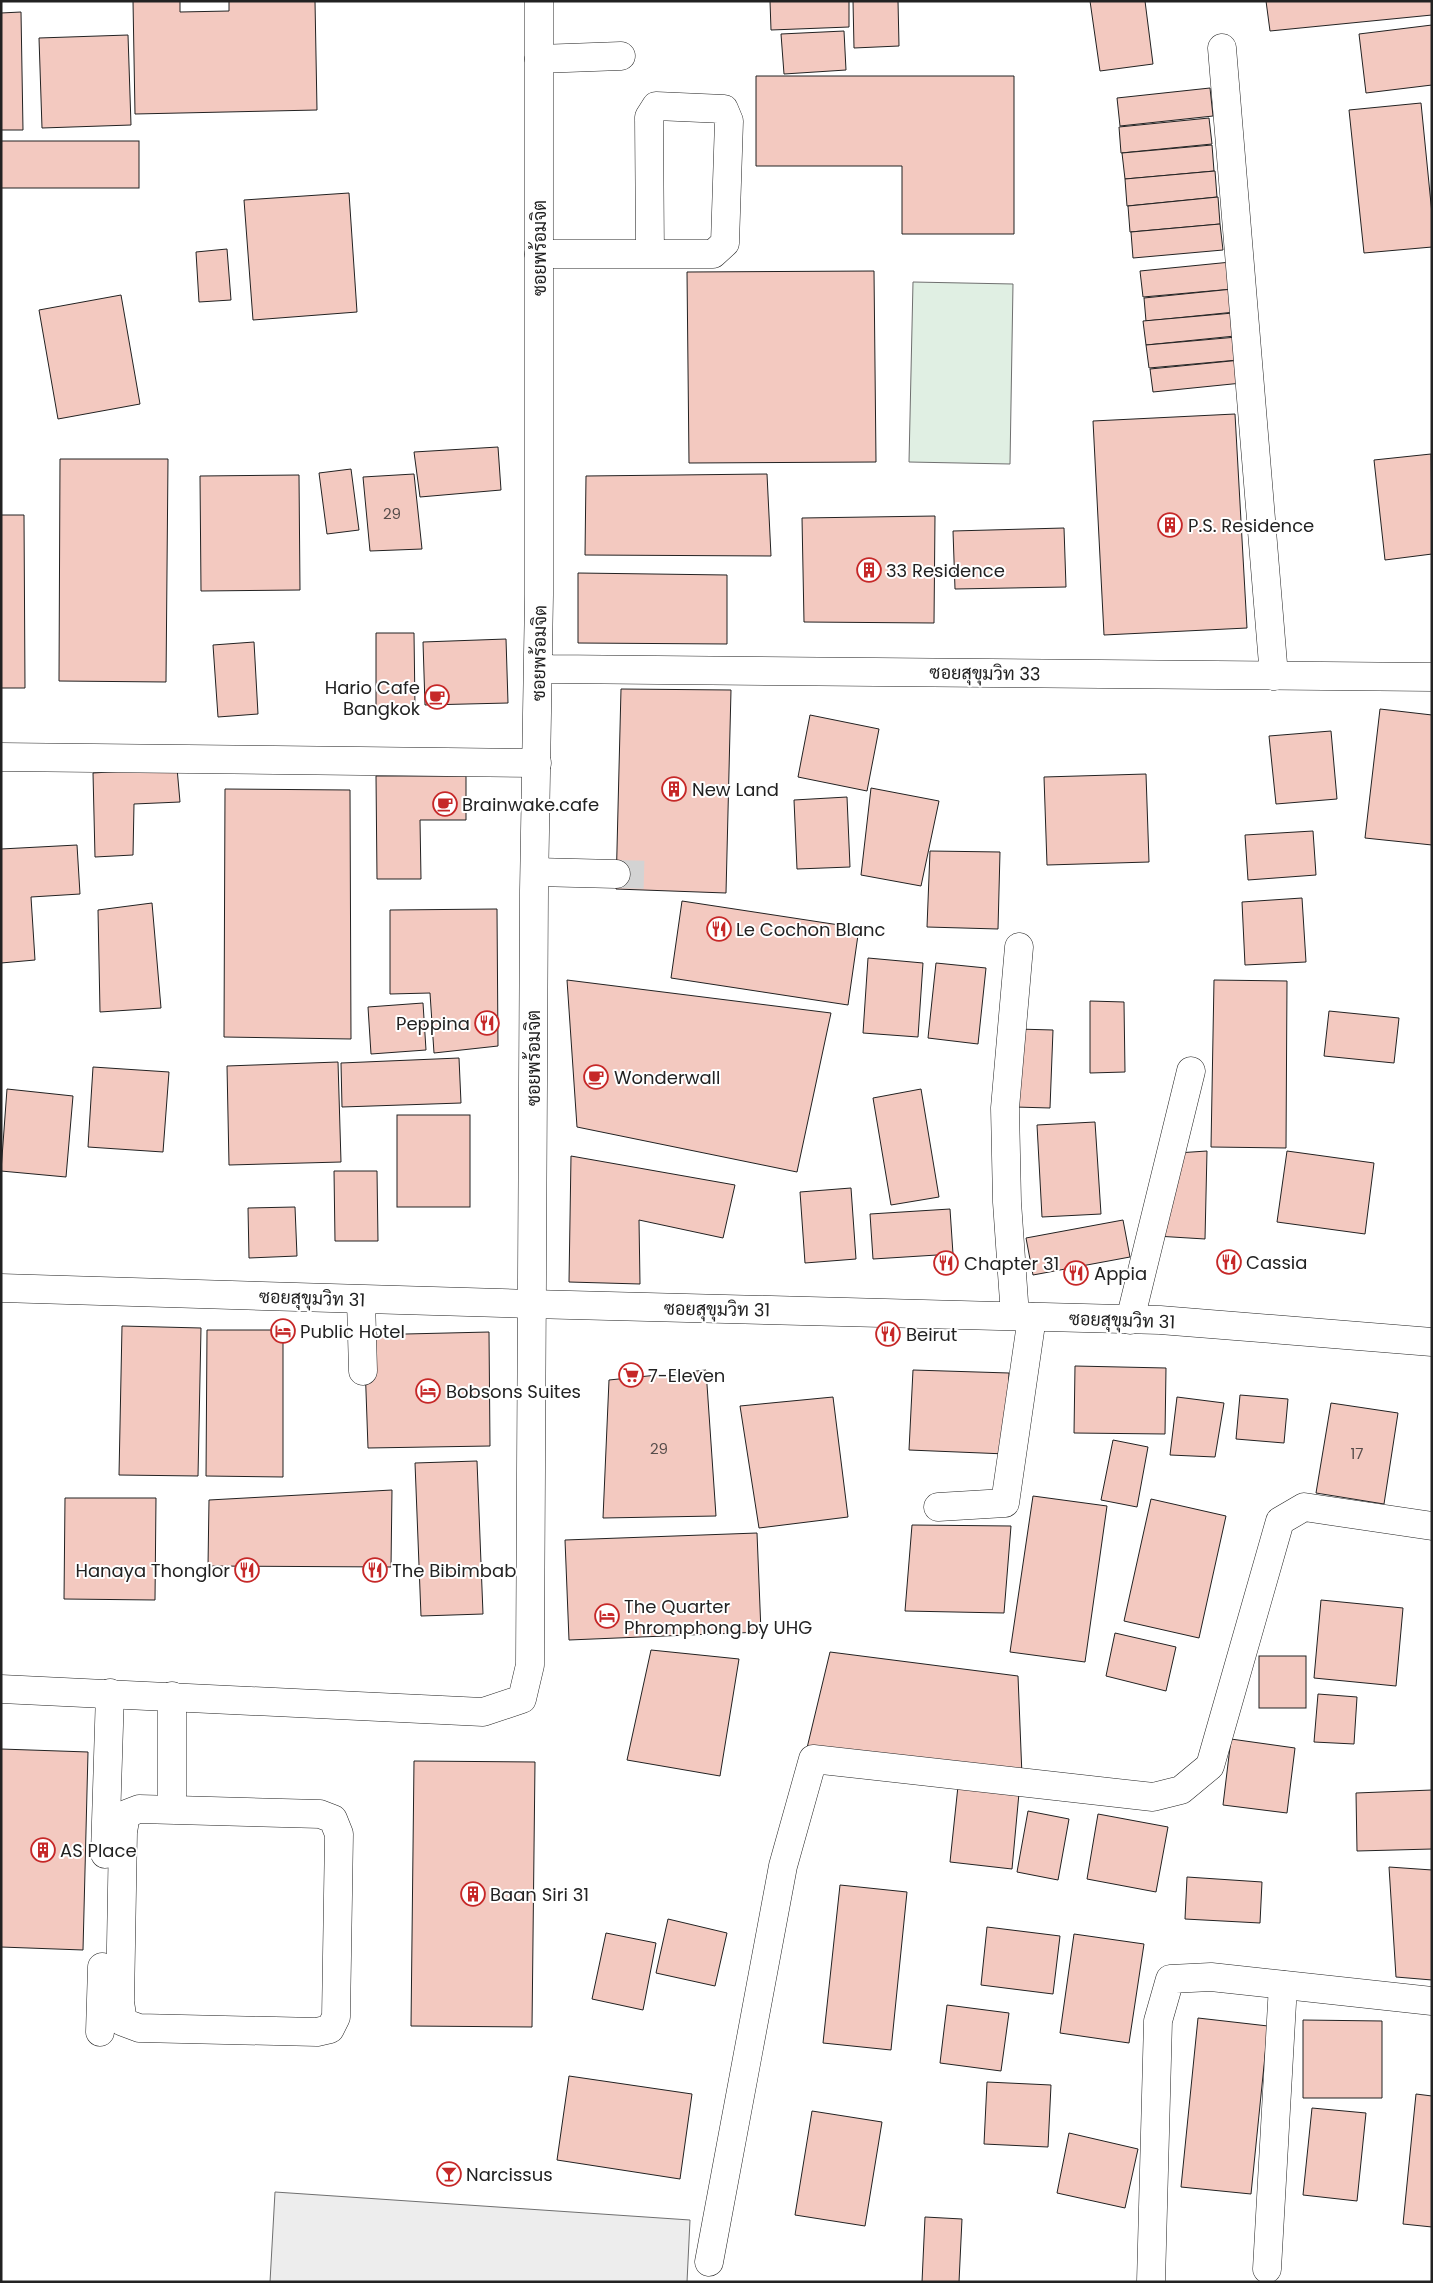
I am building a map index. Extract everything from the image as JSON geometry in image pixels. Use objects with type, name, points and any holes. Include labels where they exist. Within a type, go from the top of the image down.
[{"type":"street","name":"ซอยพร้อมจิต","points":[[172,1696],[483,1712],[522,1699],[530,1665],[531,1304],[539,667],[539,1]]},
{"type":"street","points":[[1222,48],[1274,676]]},
{"type":"street","points":[[539,59],[621,56]]},
{"type":"street","points":[[539,254],[650,254],[713,254],[725,243],[729,121],[724,109],[656,106],[651,111],[649,117],[650,254]]},
{"type":"street","name":"ซอยสุขุมวิท 33","points":[[539,667],[561,670],[1432,677]]},
{"type":"street","points":[[1,757],[537,764]]},
{"type":"street","points":[[535,872],[616,874]]},
{"type":"street","points":[[938,1507],[1005,1503],[1024,1317],[1007,1202],[1005,1108],[1019,947]]},
{"type":"street","points":[[1130,1320],[1191,1071]]},
{"type":"street","name":"ซอยสุขุมวิท 31","points":[[1,1288],[361,1300],[1130,1320],[1432,1342]]},
{"type":"street","points":[[361,1300],[363,1371]]},
{"type":"street","points":[[709,2262],[783,1866],[813,1759],[1153,1797],[1181,1790],[1210,1766],[1280,1521],[1304,1507],[1432,1526]]},
{"type":"street","points":[[1,1689],[172,1696],[172,1809]]},
{"type":"street","points":[[100,2032],[110,1693]]},
{"type":"street","points":[[140,1808],[172,1809],[320,1814],[333,1819],[339,1834],[336,2017],[330,2029],[317,2032],[139,2028],[124,2022],[120,2002],[123,1832],[126,1814],[140,1808]]},
{"type":"street","points":[[1151,2282],[1158,2021],[1170,1979],[1211,1977],[1432,2001]]},
{"type":"street","points":[[1267,2269],[1284,1985]]},
{"type":"green space","points":[[913,282],[1013,284],[1010,464],[909,462]]},
{"type":"shaded area","points":[[275,2192],[690,2220],[687,2282],[270,2282]]},
{"type":"building","points":[[133,1],[180,1],[180,12],[229,11],[229,1],[315,1],[317,110],[135,114]]},
{"type":"building","points":[[770,1],[849,1],[849,27],[771,30]]},
{"type":"building","points":[[853,1],[898,1],[899,46],[854,48]]},
{"type":"building","points":[[1090,1],[1145,1],[1153,64],[1100,71]]},
{"type":"building","points":[[1266,1],[1432,1],[1432,15],[1270,31]]},
{"type":"building","points":[[21,12],[23,130],[1,130],[1,13]]},
{"type":"building","points":[[1432,25],[1432,85],[1366,93],[1359,34]]},
{"type":"building","points":[[844,31],[846,70],[784,74],[781,34]]},
{"type":"building","points":[[128,35],[131,125],[42,128],[39,38]]},
{"type":"building","points":[[756,76],[1014,76],[1014,234],[902,234],[902,166],[756,166]]},
{"type":"building","points":[[1210,88],[1213,116],[1120,126],[1117,98]]},
{"type":"building","points":[[1421,103],[1432,214],[1432,247],[1364,253],[1349,110]]},
{"type":"building","points":[[1209,118],[1212,144],[1121,153],[1119,127]]},
{"type":"building","points":[[1,141],[139,141],[139,188],[1,188]]},
{"type":"building","points":[[1212,145],[1214,171],[1125,179],[1122,153]]},
{"type":"building","points":[[1215,171],[1217,197],[1127,206],[1125,179]]},
{"type":"building","points":[[349,193],[357,312],[253,320],[244,200]]},
{"type":"building","points":[[1218,197],[1220,224],[1130,232],[1128,206]]},
{"type":"building","points":[[1220,224],[1223,250],[1133,258],[1131,232]]},
{"type":"building","points":[[227,249],[231,300],[199,302],[196,252]]},
{"type":"building","points":[[1231,262],[1233,289],[1143,297],[1140,271]]},
{"type":"building","points":[[874,271],[876,462],[689,463],[687,272]]},
{"type":"building","points":[[1233,289],[1235,312],[1146,321],[1144,298]]},
{"type":"building","points":[[121,295],[140,404],[58,419],[39,310]]},
{"type":"building","points":[[1233,313],[1235,336],[1146,345],[1143,321]]},
{"type":"building","points":[[1237,337],[1238,360],[1149,368],[1146,345]]},
{"type":"building","points":[[1241,360],[1242,383],[1153,392],[1150,369]]},
{"type":"building","name":"P.S. Residence","points":[[1235,414],[1247,628],[1104,635],[1093,421]]},
{"type":"building","points":[[498,447],[501,490],[420,497],[414,452]]},
{"type":"building","points":[[1431,454],[1432,554],[1385,560],[1374,460]]},
{"type":"building","points":[[60,459],[168,459],[166,682],[59,681]]},
{"type":"building","points":[[351,469],[359,530],[327,534],[319,473]]},
{"type":"building","points":[[414,474],[422,549],[370,551],[363,477]]},
{"type":"building","points":[[767,474],[771,556],[585,555],[586,476]]},
{"type":"building","points":[[299,475],[300,590],[201,591],[200,476]]},
{"type":"building","points":[[1,515],[24,515],[25,688],[1,688]]},
{"type":"building","name":"33 Residence","points":[[935,516],[934,623],[804,622],[802,518]]},
{"type":"building","points":[[1064,528],[1066,587],[955,589],[953,531]]},
{"type":"building","points":[[578,573],[727,575],[727,644],[578,643]]},
{"type":"building","points":[[376,633],[414,633],[415,707],[376,707]]},
{"type":"building","points":[[506,639],[508,703],[425,705],[423,642]]},
{"type":"building","points":[[254,642],[258,714],[218,717],[213,645]]},
{"type":"building","name":"New Land","points":[[621,689],[731,690],[726,893],[616,889]]},
{"type":"building","points":[[1380,709],[1432,715],[1432,845],[1365,838]]},
{"type":"building","points":[[810,715],[879,729],[867,791],[798,777]]},
{"type":"building","points":[[1331,731],[1337,799],[1276,804],[1269,736]]},
{"type":"building","points":[[177,768],[180,802],[134,804],[133,855],[95,857],[93,773]]},
{"type":"building","points":[[1146,774],[1149,862],[1047,865],[1044,777]]},
{"type":"building","points":[[376,776],[466,776],[466,820],[420,820],[421,879],[377,879]]},
{"type":"building","points":[[871,788],[939,801],[921,886],[861,875]]},
{"type":"building","points":[[225,789],[350,790],[351,1039],[224,1037]]},
{"type":"building","points":[[847,797],[850,867],[797,869],[794,800]]},
{"type":"building","points":[[1313,831],[1316,875],[1248,880],[1245,835]]},
{"type":"building","points":[[77,845],[80,894],[31,897],[35,960],[1,963],[1,849]]},
{"type":"building","points":[[930,851],[1000,852],[998,929],[927,927]]},
{"type":"building","points":[[1302,898],[1306,962],[1245,965],[1242,902]]},
{"type":"building","points":[[682,901],[859,928],[848,1005],[671,978]]},
{"type":"building","points":[[152,903],[161,1008],[100,1012],[98,910]]},
{"type":"building","points":[[497,909],[498,1046],[434,1053],[430,993],[390,994],[390,910]]},
{"type":"building","points":[[868,958],[923,963],[918,1037],[863,1033]]},
{"type":"building","points":[[936,963],[986,968],[978,1044],[928,1038]]},
{"type":"building","points":[[567,980],[831,1013],[797,1172],[577,1127]]},
{"type":"building","points":[[1214,980],[1287,981],[1286,1148],[1211,1147]]},
{"type":"building","points":[[1090,1001],[1124,1002],[1125,1072],[1090,1073]]},
{"type":"building","points":[[423,1003],[426,1050],[371,1054],[368,1007]]},
{"type":"building","points":[[1329,1011],[1399,1018],[1394,1063],[1324,1056]]},
{"type":"building","points":[[1017,1029],[1053,1030],[1050,1108],[1015,1107]]},
{"type":"building","points":[[459,1058],[461,1103],[342,1107],[341,1063]]},
{"type":"building","points":[[338,1062],[341,1162],[229,1165],[227,1066]]},
{"type":"building","points":[[93,1067],[169,1072],[163,1152],[88,1147]]},
{"type":"building","points":[[7,1089],[73,1096],[66,1177],[1,1171]]},
{"type":"building","points":[[921,1089],[939,1197],[891,1205],[873,1098]]},
{"type":"building","points":[[397,1115],[470,1115],[470,1207],[397,1207]]},
{"type":"building","points":[[1095,1122],[1101,1214],[1042,1217],[1037,1125]]},
{"type":"building","points":[[1207,1151],[1205,1239],[1156,1236],[1177,1153]]},
{"type":"building","points":[[1287,1151],[1374,1163],[1365,1234],[1277,1222]]},
{"type":"building","points":[[571,1156],[735,1185],[723,1238],[639,1220],[640,1284],[569,1282]]},
{"type":"building","points":[[334,1171],[377,1171],[378,1241],[335,1241]]},
{"type":"building","points":[[851,1188],[856,1259],[805,1263],[800,1192]]},
{"type":"building","points":[[295,1207],[297,1256],[249,1258],[248,1208]]},
{"type":"building","points":[[950,1209],[953,1254],[873,1259],[870,1214]]},
{"type":"building","points":[[1123,1220],[1130,1257],[1033,1275],[1026,1238]]},
{"type":"building","points":[[122,1326],[201,1328],[198,1476],[119,1475]]},
{"type":"building","points":[[207,1330],[283,1330],[283,1477],[206,1476]]},
{"type":"building","name":"Bobsons Suites","points":[[489,1332],[490,1446],[368,1448],[364,1335]]},
{"type":"building","points":[[1075,1366],[1166,1368],[1165,1434],[1074,1433]]},
{"type":"building","points":[[706,1370],[716,1516],[603,1518],[609,1380]]},
{"type":"building","points":[[913,1370],[1009,1373],[1006,1454],[909,1450]]},
{"type":"building","points":[[1240,1395],[1288,1399],[1284,1443],[1236,1439]]},
{"type":"building","points":[[833,1397],[848,1517],[759,1528],[740,1406]]},
{"type":"building","points":[[1177,1397],[1224,1403],[1215,1457],[1170,1455]]},
{"type":"building","points":[[1331,1403],[1398,1413],[1384,1504],[1316,1493]]},
{"type":"building","points":[[1113,1440],[1148,1447],[1137,1507],[1101,1500]]},
{"type":"building","points":[[477,1461],[483,1614],[421,1616],[415,1463]]},
{"type":"building","points":[[392,1490],[391,1567],[208,1566],[209,1500]]},
{"type":"building","points":[[1033,1496],[1107,1506],[1085,1662],[1010,1652]]},
{"type":"building","points":[[65,1498],[156,1498],[155,1600],[64,1599]]},
{"type":"building","points":[[1151,1499],[1226,1516],[1199,1638],[1124,1621]]},
{"type":"building","points":[[912,1525],[1011,1526],[1004,1613],[905,1611]]},
{"type":"building","points":[[757,1533],[761,1632],[569,1640],[565,1540]]},
{"type":"building","points":[[1321,1600],[1403,1608],[1396,1686],[1314,1678]]},
{"type":"building","points":[[1115,1633],[1176,1647],[1166,1691],[1106,1676]]},
{"type":"building","points":[[651,1650],[739,1659],[720,1776],[627,1760]]},
{"type":"building","points":[[830,1652],[1018,1676],[1022,1776],[807,1748]]},
{"type":"building","points":[[1259,1656],[1306,1656],[1306,1708],[1259,1708]]},
{"type":"building","points":[[1318,1694],[1357,1697],[1354,1744],[1314,1742]]},
{"type":"building","points":[[1231,1739],[1295,1748],[1287,1813],[1223,1805]]},
{"type":"building","name":"AS Place","points":[[1,1749],[88,1752],[83,1950],[1,1947]]},
{"type":"building","name":"Baan Siri 31","points":[[414,1761],[535,1762],[532,2027],[411,2026]]},
{"type":"building","points":[[958,1786],[1019,1793],[1012,1869],[950,1862]]},
{"type":"building","points":[[1432,1790],[1432,1849],[1357,1851],[1356,1793]]},
{"type":"building","points":[[1028,1811],[1069,1819],[1058,1880],[1017,1872]]},
{"type":"building","points":[[1098,1814],[1168,1827],[1156,1892],[1087,1879]]},
{"type":"building","points":[[1389,1867],[1432,1870],[1432,1980],[1396,1977]]},
{"type":"building","points":[[1187,1877],[1262,1882],[1260,1923],[1185,1919]]},
{"type":"building","points":[[840,1885],[907,1892],[891,2050],[823,2043]]},
{"type":"building","points":[[668,1919],[727,1933],[715,1986],[656,1973]]},
{"type":"building","points":[[987,1927],[1060,1936],[1053,1994],[981,1985]]},
{"type":"building","points":[[606,1933],[656,1943],[643,2010],[592,1999]]},
{"type":"building","points":[[1074,1934],[1144,1944],[1129,2043],[1060,2033]]},
{"type":"building","points":[[947,2005],[1009,2013],[1001,2071],[940,2063]]},
{"type":"building","points":[[1198,2018],[1268,2026],[1251,2194],[1181,2187]]},
{"type":"building","points":[[1303,2020],[1382,2021],[1382,2098],[1303,2098]]},
{"type":"building","points":[[569,2076],[692,2094],[680,2179],[557,2160]]},
{"type":"building","points":[[987,2082],[1051,2085],[1048,2147],[984,2144]]},
{"type":"building","points":[[1416,2094],[1432,2096],[1432,2227],[1403,2224]]},
{"type":"building","points":[[1312,2108],[1366,2113],[1357,2201],[1303,2195]]},
{"type":"building","points":[[812,2111],[882,2122],[865,2226],[795,2215]]},
{"type":"building","points":[[1069,2133],[1138,2149],[1125,2208],[1057,2193]]},
{"type":"building","points":[[925,2217],[962,2219],[959,2282],[922,2282]]},
{"type":"tunnel","points":[[616,874],[654,875]]},
{"type":"place","name":"P.S. Residence","points":[[1170,525]]},
{"type":"place","name":"33 Residence","points":[[869,570]]},
{"type":"place","name":"Hario Cafe Bangkok","points":[[437,697]]},
{"type":"place","name":"New Land","points":[[674,789]]},
{"type":"place","name":"Brainwake.cafe","points":[[445,804]]},
{"type":"place","name":"Le Cochon Blanc","points":[[719,929]]},
{"type":"place","name":"Peppina","points":[[487,1023]]},
{"type":"place","name":"Wonderwall","points":[[596,1077]]},
{"type":"place","name":"Cassia","points":[[1229,1262]]},
{"type":"place","name":"Chapter 31","points":[[946,1263]]},
{"type":"place","name":"Appia","points":[[1076,1273]]},
{"type":"place","name":"Public Hotel","points":[[283,1331]]},
{"type":"place","name":"Beirut","points":[[888,1334]]},
{"type":"place","name":"7-Eleven","points":[[631,1375]]},
{"type":"place","name":"Bobsons Suites","points":[[428,1391]]},
{"type":"place","name":"Hanaya Thonglor","points":[[247,1570]]},
{"type":"place","name":"The Bibimbab","points":[[375,1570]]},
{"type":"place","name":"The Quarter Phromphong by UHG","points":[[607,1616]]},
{"type":"place","name":"AS Place","points":[[43,1850]]},
{"type":"place","name":"Baan Siri 31","points":[[473,1894]]},
{"type":"place","name":"Narcissus","points":[[449,2174]]}]
